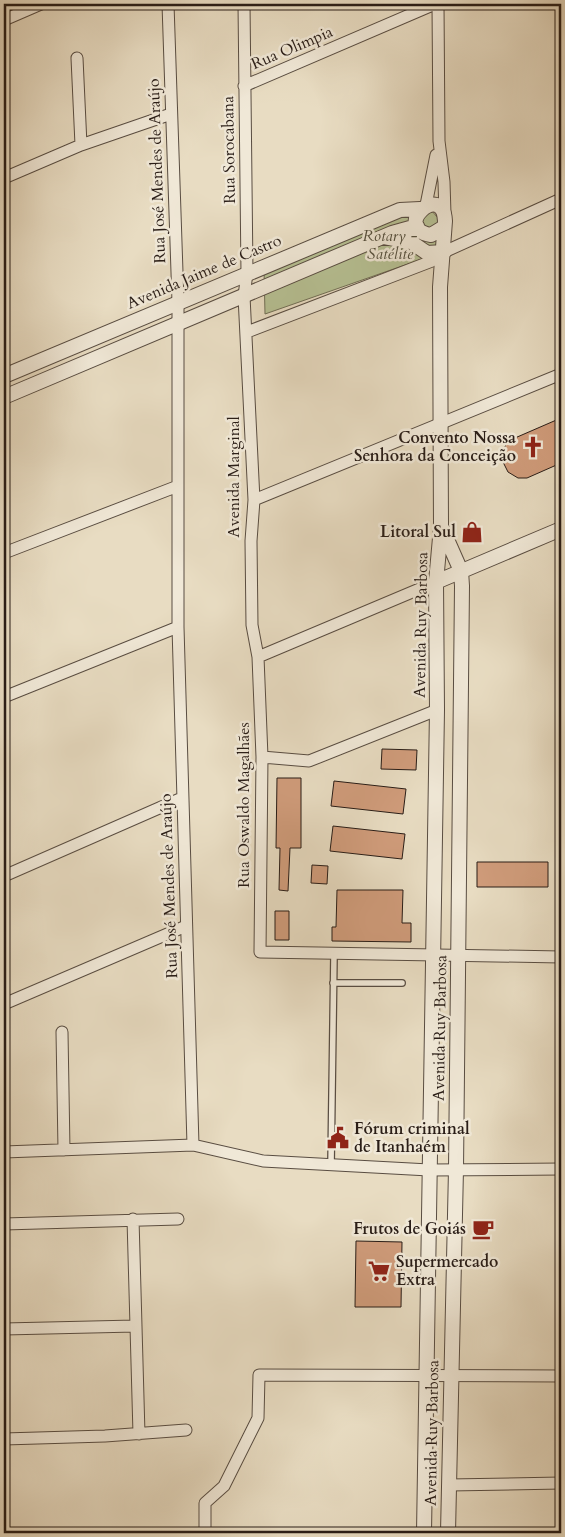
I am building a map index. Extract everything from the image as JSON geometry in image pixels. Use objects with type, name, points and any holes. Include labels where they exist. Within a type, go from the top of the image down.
[{"type":"street","points":[[4,20],[41,4]]},
{"type":"street","name":"Rua José Mendes de Araújo","points":[[168,4],[178,302],[176,324],[178,627],[193,1145]]},
{"type":"street","name":"Rua Sorocabana","points":[[244,4],[247,273],[244,296]]},
{"type":"street","name":"Rua Olimpia","points":[[244,86],[437,4]]},
{"type":"street","name":"Avenida Ruy Barbosa","points":[[424,1533],[431,956],[437,710],[436,582],[441,527],[440,287],[444,252],[444,182],[439,141],[437,4]]},
{"type":"street","points":[[77,58],[81,145]]},
{"type":"street","points":[[4,178],[81,145],[171,114]]},
{"type":"street","name":"Avenida Ruy Barbosa","points":[[439,141],[433,178],[423,207],[416,217],[422,241],[440,287]]},
{"type":"street","points":[[247,332],[444,252],[561,199]]},
{"type":"street","points":[[4,397],[384,238],[419,229],[431,235],[444,221],[440,208],[433,205],[423,207]]},
{"type":"street","name":"Avenida Jaime de Castro","points":[[4,376],[400,210],[423,207]]},
{"type":"street","points":[[384,238],[411,242],[429,257]]},
{"type":"street","name":"Avenida Marginal","points":[[244,296],[254,500],[251,541],[252,625],[258,657]]},
{"type":"street","points":[[142,317],[149,336]]},
{"type":"street","points":[[254,500],[561,374]]},
{"type":"street","points":[[4,553],[178,486]]},
{"type":"street","name":"Avenida Ruy Barbosa","points":[[441,527],[461,571],[456,1169],[448,1533]]},
{"type":"street","points":[[258,657],[561,529]]},
{"type":"street","points":[[4,697],[178,627]]},
{"type":"street","name":"Rua Oswaldo Magalhães","points":[[258,657],[262,757],[260,952],[334,954]]},
{"type":"street","points":[[262,757],[309,760],[437,710]]},
{"type":"street","points":[[4,876],[182,798]]},
{"type":"street","points":[[4,1004],[186,926]]},
{"type":"street","points":[[334,954],[561,957]]},
{"type":"street","points":[[62,1032],[64,1150]]},
{"type":"street","points":[[4,1152],[193,1145],[263,1161],[428,1170],[561,1169]]},
{"type":"street","points":[[133,1219],[139,1434]]},
{"type":"street","points":[[4,1224],[178,1219]]},
{"type":"street","points":[[4,1329],[135,1326]]},
{"type":"street","points":[[204,1533],[205,1503],[224,1486],[258,1418],[259,1375],[561,1376]]},
{"type":"street","points":[[4,1439],[139,1434],[186,1430]]},
{"type":"street","points":[[449,1484],[561,1483]]},
{"type":"lane","points":[[331,1165],[334,954]]},
{"type":"lane","points":[[333,983],[402,983]]},
{"type":"green space","name":"Rotary - Satélite","points":[[431,210],[438,218],[437,243],[425,258],[265,314],[264,270],[399,216]]},
{"type":"building","name":"Convento Nossa Senhora da Conceição","points":[[561,418],[561,463],[527,478],[518,478],[508,472],[504,464],[502,452],[508,441]]},
{"type":"building","points":[[382,749],[417,750],[416,770],[381,769]]},
{"type":"building","points":[[277,778],[301,778],[301,848],[290,848],[288,891],[279,890],[280,848],[276,848]]},
{"type":"building","points":[[334,781],[406,789],[403,814],[331,806]]},
{"type":"building","points":[[333,826],[405,834],[402,859],[330,851]]},
{"type":"building","points":[[477,862],[548,862],[548,887],[477,887]]},
{"type":"building","points":[[312,865],[328,866],[327,884],[311,883]]},
{"type":"building","points":[[337,890],[403,890],[402,923],[411,923],[411,942],[332,941],[332,927],[336,927]]},
{"type":"building","points":[[275,911],[289,911],[289,940],[275,940]]},
{"type":"building","points":[[356,1241],[402,1242],[401,1307],[355,1307]]},
{"type":"place","name":"Convento Nossa Senhora da Conceição","points":[[533,447]]},
{"type":"place","name":"Litoral Sul","points":[[472,532]]},
{"type":"place","name":"Fórum criminal de Itanhaém","points":[[338,1138]]},
{"type":"place","name":"Frutos de Goiás","points":[[483,1229]]},
{"type":"place","name":"Supermercado Extra","points":[[379,1271]]}]
